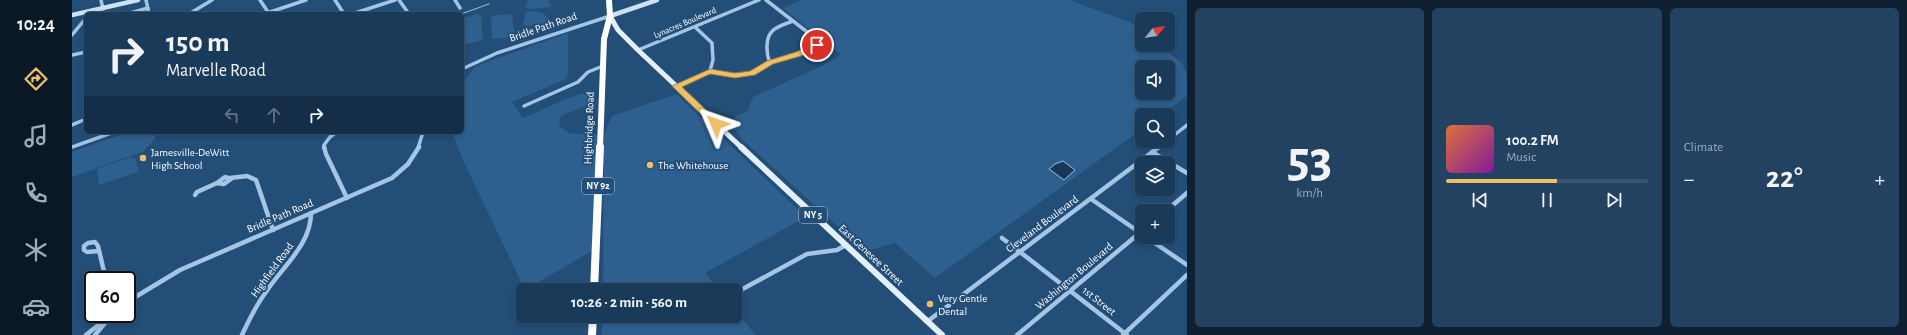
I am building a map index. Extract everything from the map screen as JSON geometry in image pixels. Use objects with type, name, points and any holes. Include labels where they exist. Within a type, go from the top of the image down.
[{"type":"highway","points":[[609,0],[610,16]]},
{"type":"highway","name":"Highbridge Road","points":[[594,283],[602,66],[604,39],[610,16]]},
{"type":"highway","points":[[592,335],[593,323]]},
{"type":"main road","name":"East Genesee Street","points":[[610,16],[617,28],[638,50],[942,335]]},
{"type":"street","points":[[101,0],[103,9]]},
{"type":"street","points":[[92,12],[138,0]]},
{"type":"street","points":[[146,0],[149,12]]},
{"type":"street","points":[[192,12],[212,0]]},
{"type":"street","points":[[260,0],[266,12]]},
{"type":"street","points":[[269,12],[306,0]]},
{"type":"street","points":[[335,0],[343,12]]},
{"type":"street","points":[[358,12],[395,0]]},
{"type":"street","points":[[399,0],[408,12]]},
{"type":"street","points":[[454,0],[460,8]]},
{"type":"street","points":[[610,16],[657,0]]},
{"type":"street","name":"Lynacres Boulevard","points":[[638,50],[759,0]]},
{"type":"street","points":[[676,86],[710,71],[735,76],[747,75],[758,71],[770,62],[814,47],[817,43],[815,38],[766,0]]},
{"type":"street","points":[[134,12],[148,8]]},
{"type":"street","points":[[72,15],[84,14]]},
{"type":"street","name":"Bridle Path Road","points":[[464,68],[497,53],[610,16]]},
{"type":"street","points":[[72,33],[84,20]]},
{"type":"street","points":[[770,62],[768,56],[767,36],[774,29],[792,20]]},
{"type":"street","points":[[695,26],[712,43],[713,60],[710,71]]},
{"type":"street","points":[[72,55],[84,52]]},
{"type":"street","points":[[524,106],[578,82],[588,72],[602,66]]},
{"type":"street","points":[[72,125],[84,120]]},
{"type":"street","name":"Cleveland Boulevard","points":[[1175,135],[1187,125]]},
{"type":"street","points":[[72,147],[108,134]]},
{"type":"street","points":[[335,134],[330,137],[324,145],[326,154],[347,198]]},
{"type":"street","name":"Bridle Path Road","points":[[136,297],[180,270],[381,183],[399,173],[415,154],[422,134]]},
{"type":"street","name":"Cleveland Boulevard","points":[[928,322],[1157,148]]},
{"type":"street","points":[[1152,152],[1187,174]]},
{"type":"street","points":[[194,195],[197,192],[217,183],[224,184],[230,180],[230,178],[245,175],[253,177],[256,180],[274,230]]},
{"type":"street","points":[[1174,204],[1187,193]]},
{"type":"street","points":[[1091,199],[1135,229]]},
{"type":"street","name":"Highfield Road","points":[[242,335],[265,292],[304,241],[312,221],[311,213]]},
{"type":"street","name":"1st Street","points":[[1002,238],[1125,334]]},
{"type":"street","name":"Washington Boulevard","points":[[1017,335],[1135,238]]},
{"type":"street","points":[[1156,244],[1187,265]]},
{"type":"street","points":[[742,289],[808,254],[831,251],[846,245]]},
{"type":"street","points":[[99,251],[104,271]]},
{"type":"street","points":[[1125,334],[1187,275]]},
{"type":"street","points":[[86,335],[101,323]]},
{"type":"street","points":[[95,335],[105,323]]},
{"type":"shaded area","points":[[528,0],[548,0],[552,7],[528,9],[525,7]]},
{"type":"shaded area","points":[[802,0],[1069,0],[1132,23],[1135,25],[1135,52],[1168,52],[1182,63],[1187,75],[1187,96],[1171,108],[1135,108],[1135,134],[935,278],[895,243],[865,251],[744,141],[731,125],[736,116],[747,112],[753,97],[826,64],[841,55],[783,8]]},
{"type":"shaded area","points":[[526,11],[544,14],[547,16],[549,24],[526,26],[523,24]]},
{"type":"shaded area","points":[[477,14],[481,16],[483,40],[464,45],[464,18]]},
{"type":"shaded area","points":[[512,14],[515,37],[492,39],[491,16]]},
{"type":"shaded area","points":[[568,33],[568,72],[566,79],[512,102],[523,118],[566,99],[592,90],[595,92],[593,103],[561,116],[559,122],[560,127],[571,134],[598,134],[592,251],[537,283],[522,283],[462,158],[453,134],[464,134],[464,81],[476,66]]},
{"type":"shaded area","points":[[676,94],[806,217],[705,273],[713,283],[603,283],[604,135],[612,116]]},
{"type":"shaded area","points":[[122,134],[154,134],[155,139],[142,152],[72,177],[72,152]]},
{"type":"shaded area","points":[[131,157],[136,159],[138,172],[99,185],[97,169]]},
{"type":"shaded area","points":[[1063,161],[1075,170],[1064,180],[1049,169],[1055,164]]},
{"type":"shaded area","points":[[742,318],[756,335],[602,335],[602,323],[742,323]]},
{"type":"waterway","points":[[464,13],[489,4]]},
{"type":"place","name":"Jamesville-DeWitt High School","points":[[143,158]]},
{"type":"place","name":"The Whitehouse","points":[[650,165]]},
{"type":"place","name":"Very Gentle Dental","points":[[930,304]]},
{"type":"route","points":[[716,124],[676,86],[710,71],[735,76],[747,75],[758,71],[770,62],[798,54],[817,45]]}]
